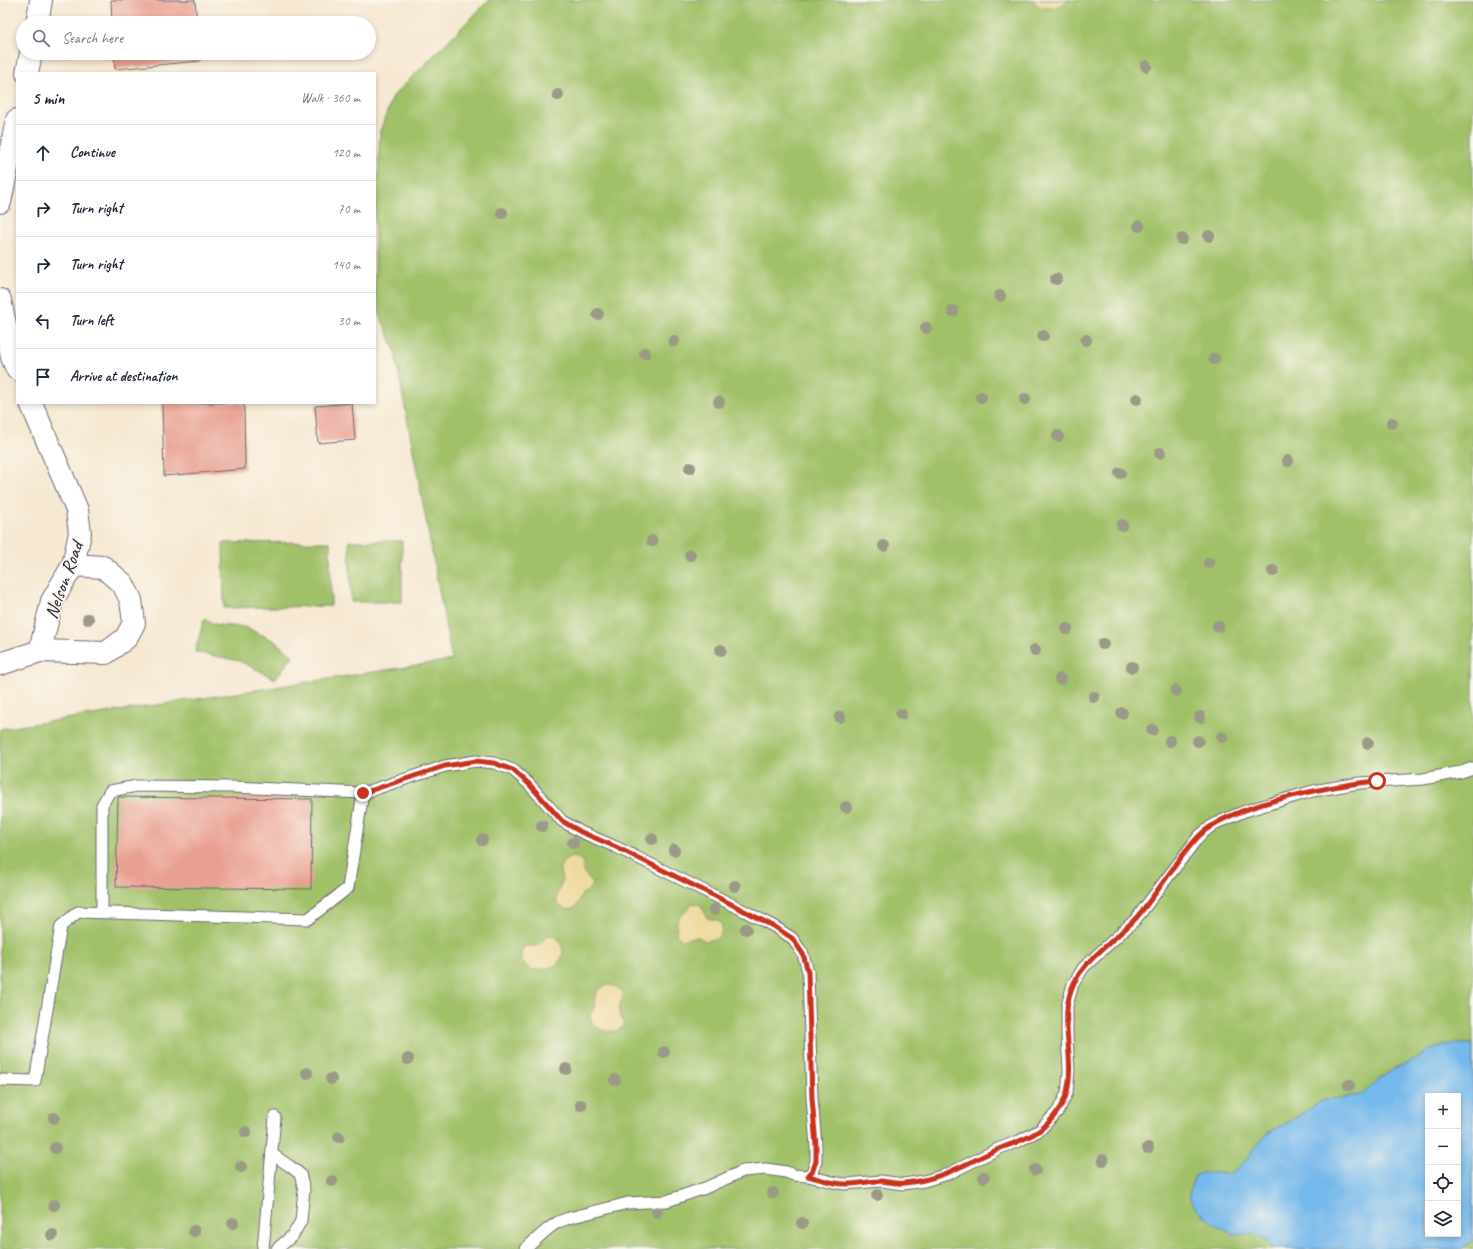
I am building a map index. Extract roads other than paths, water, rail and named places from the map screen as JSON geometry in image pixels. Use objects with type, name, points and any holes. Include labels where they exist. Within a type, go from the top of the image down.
[{"type":"street","points":[[38,16],[41,0]]},
{"type":"street","points":[[27,72],[30,60]]},
{"type":"street","points":[[0,202],[16,125]]},
{"type":"street","points":[[0,300],[12,357],[16,367]]},
{"type":"street","name":"Nelson Road","points":[[31,404],[77,510],[80,533],[73,565],[52,601],[40,651]]},
{"type":"street","points":[[0,664],[40,651],[106,652],[126,638],[134,623],[131,600],[123,584],[103,567],[73,565]]},
{"type":"lane","points":[[102,912],[102,805],[110,791],[137,786],[176,786],[363,793],[445,766],[476,761],[494,763],[513,770],[529,784],[562,821],[581,832],[616,847],[731,904],[775,927],[792,938],[803,954],[808,972],[812,1098],[816,1161],[813,1170],[808,1176]]},
{"type":"lane","points":[[525,1249],[548,1228],[569,1218],[628,1203],[673,1200],[743,1171],[766,1170],[786,1172],[794,1175],[808,1176],[846,1184],[881,1181],[903,1184],[924,1181],[948,1174],[1000,1148],[1019,1141],[1040,1130],[1058,1111],[1066,1093],[1069,1071],[1066,1035],[1067,1006],[1073,984],[1084,967],[1136,918],[1199,836],[1214,824],[1245,811],[1313,791],[1360,783],[1423,779],[1461,772],[1473,768]]},
{"type":"lane","points":[[0,1080],[35,1081],[61,926],[78,912],[308,919],[348,888],[363,793]]},
{"type":"lane","points":[[263,1249],[275,1117]]},
{"type":"lane","points":[[272,1154],[300,1174],[304,1189],[301,1221],[293,1235],[277,1249]]},
{"type":"water","points":[[1453,1044],[1473,1044],[1473,1240],[1460,1249],[1274,1249],[1268,1241],[1261,1237],[1254,1235],[1234,1234],[1223,1229],[1202,1214],[1192,1203],[1190,1192],[1195,1175],[1205,1172],[1226,1174],[1237,1169],[1270,1131],[1280,1127],[1322,1101],[1364,1093],[1395,1068],[1418,1058],[1431,1049]]}]
